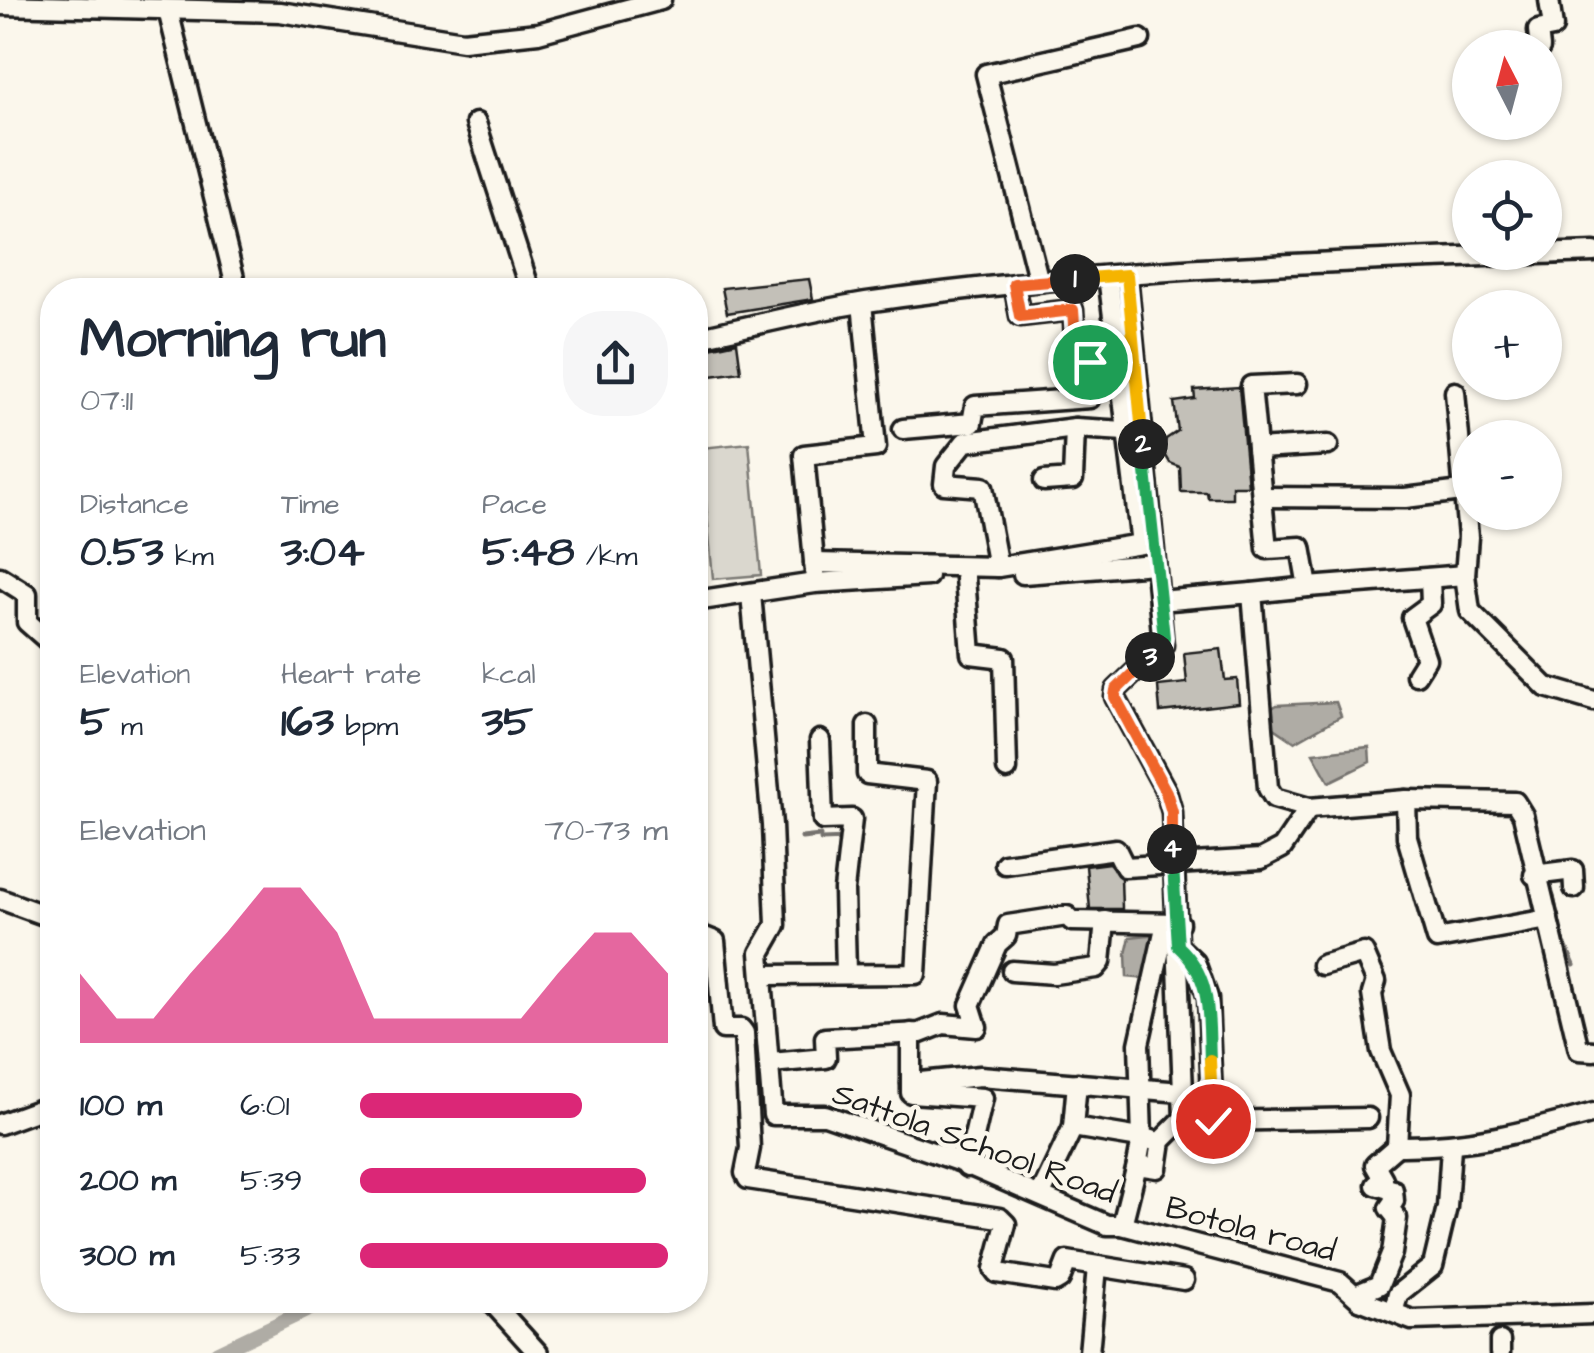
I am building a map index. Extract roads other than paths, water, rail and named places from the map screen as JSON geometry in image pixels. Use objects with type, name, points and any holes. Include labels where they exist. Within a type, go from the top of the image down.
[{"type":"street","points":[[0,6],[280,12],[464,40],[538,33],[661,0]]},
{"type":"street","points":[[1538,30],[1553,27],[1549,0]]},
{"type":"street","points":[[168,10],[234,278]]},
{"type":"street","points":[[1040,282],[986,74],[1140,39]]},
{"type":"street","points":[[476,122],[526,278]]},
{"type":"street","points":[[708,335],[862,303],[1014,284],[1293,264],[1594,252]]},
{"type":"street","points":[[814,564],[998,567],[1141,544],[1126,430],[1117,276]]},
{"type":"street","points":[[911,1083],[980,1076],[1182,1092],[1178,946],[1172,923],[1172,812],[1166,792],[1115,697],[1116,690],[1163,645],[1117,276]]},
{"type":"street","points":[[1014,284],[1020,316],[1073,310],[1077,366],[1087,366]]},
{"type":"street","points":[[815,584],[804,454],[876,446],[862,303]]},
{"type":"street","points":[[904,429],[972,423],[975,406],[1068,393],[1090,398],[1086,362],[1101,357],[1107,348],[1105,329]]},
{"type":"street","points":[[1297,384],[1251,386],[1267,549],[1301,547],[1308,588]]},
{"type":"street","points":[[998,567],[983,487],[944,484],[946,466],[965,442],[1075,428],[1126,430]]},
{"type":"street","points":[[1044,481],[1073,479],[1075,428]]},
{"type":"street","points":[[1257,450],[1328,445]]},
{"type":"street","points":[[1262,497],[1405,498],[1452,492]]},
{"type":"street","points":[[1467,530],[1465,575],[1470,610],[1510,655],[1546,687],[1594,702]]},
{"type":"street","points":[[708,599],[815,584],[1155,564]]},
{"type":"street","points":[[1159,601],[1465,575]]},
{"type":"street","points":[[0,577],[27,594],[27,622],[40,633]]},
{"type":"street","points":[[965,578],[971,654],[1004,658],[1007,768]]},
{"type":"street","points":[[1416,675],[1426,659],[1412,618],[1431,604],[1430,578]]},
{"type":"street","points":[[1252,593],[1268,788],[1274,798],[1309,808],[1406,800],[1515,802],[1523,816],[1534,875],[1579,1050],[1594,1051]]},
{"type":"street","name":"Sattola School Road","points":[[751,594],[772,826],[776,925],[760,953],[774,1115],[825,1115],[962,1162],[1107,1224],[1122,1225],[1137,1164],[1158,1168],[1161,1142],[1184,1118],[1182,1092]]},
{"type":"street","points":[[763,975],[916,974],[927,782],[867,774],[868,726]]},
{"type":"street","points":[[820,740],[823,820],[852,819],[844,901],[846,973]]},
{"type":"street","points":[[1406,800],[1407,838],[1436,938],[1548,919]]},
{"type":"street","points":[[1004,864],[1116,849],[1125,867],[1261,859],[1273,855],[1292,836],[1309,808]]},
{"type":"street","points":[[1534,875],[1573,870],[1574,888]]},
{"type":"street","points":[[0,899],[40,914]]},
{"type":"street","points":[[771,1063],[826,1058],[825,1038],[911,1033],[943,1024],[977,1027],[970,1005],[1008,925],[1067,916],[1072,921],[1172,923]]},
{"type":"street","points":[[1012,972],[1054,974],[1096,968],[1101,962],[1105,920]]},
{"type":"street","points":[[1137,1164],[1142,1138],[1139,1044],[1172,923]]},
{"type":"street","points":[[708,938],[715,941],[722,1030],[744,1033],[748,1179],[1000,1218],[1006,1224],[994,1269],[997,1273],[1055,1282],[1067,1262],[1184,1280]]},
{"type":"street","points":[[1178,946],[1195,962],[1208,998],[1213,1121],[1368,1118]]},
{"type":"street","points":[[1322,965],[1364,953],[1376,981],[1372,994],[1381,1052],[1400,1095],[1397,1146]]},
{"type":"street","points":[[911,1033],[911,1094],[983,1098],[967,1167]]},
{"type":"street","points":[[1041,1194],[1073,1127],[1078,1083]]},
{"type":"street","points":[[0,1124],[40,1109]]},
{"type":"street","points":[[1360,1300],[1362,1292],[1379,1285],[1392,1253],[1397,1218],[1389,1208],[1394,1201],[1393,1190],[1376,1185],[1383,1179],[1376,1164],[1397,1146],[1451,1146],[1518,1134],[1594,1113]]},
{"type":"street","points":[[1073,1127],[1161,1142]]},
{"type":"street","points":[[1394,1310],[1398,1294],[1433,1266],[1447,1207],[1451,1146]]},
{"type":"street","name":"Botola road","points":[[1122,1225],[1340,1282],[1360,1300],[1412,1320],[1594,1314]]},
{"type":"street","points":[[1089,1353],[1097,1267]]},
{"type":"street","points":[[501,1313],[538,1353]]},
{"type":"waterway","points":[[802,838],[820,836]]},
{"type":"waterway","points":[[821,840],[848,839]]},
{"type":"waterway","points":[[1553,896],[1561,936],[1574,965]]},
{"type":"waterway","points":[[217,1353],[301,1313]]}]
